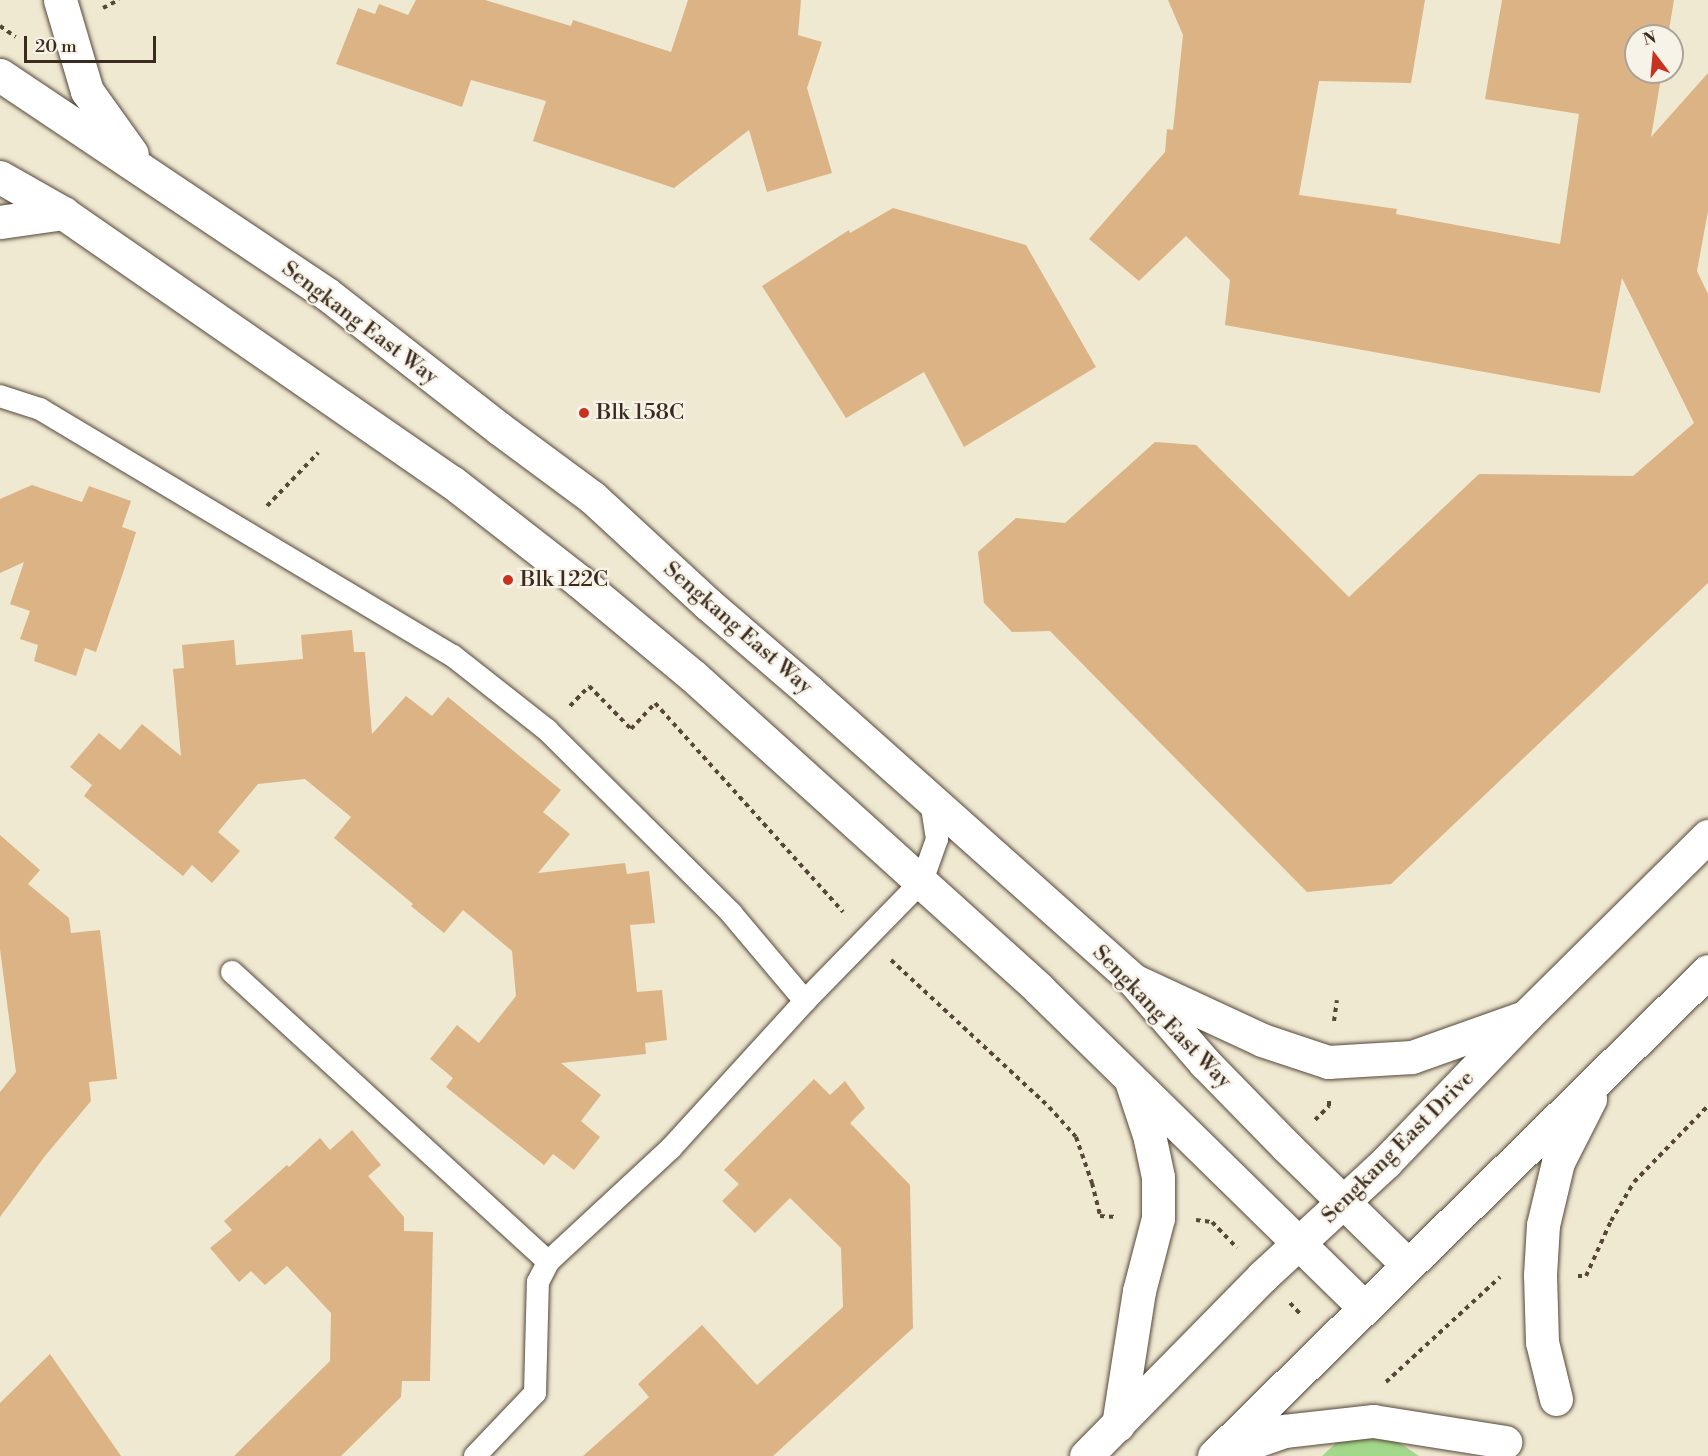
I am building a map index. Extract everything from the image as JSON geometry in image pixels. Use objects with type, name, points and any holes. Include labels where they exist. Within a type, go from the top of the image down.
[{"type":"main road","points":[[60,0],[87,91],[144,170]]},
{"type":"main road","name":"Sengkang East Way","points":[[0,75],[327,294],[500,429],[592,497],[708,604],[1133,980],[1205,1063],[1407,1264]]},
{"type":"main road","points":[[0,177],[63,213],[453,482],[692,675],[1039,989],[1365,1308]]},
{"type":"main road","points":[[0,222],[63,213]]},
{"type":"main road","name":"Sengkang East Drive","points":[[1086,1456],[1263,1276],[1344,1203],[1526,1016],[1708,836]]},
{"type":"main road","points":[[1214,1456],[1708,971]]},
{"type":"main road","points":[[1133,980],[1262,1040],[1328,1062],[1412,1058],[1526,1016]]},
{"type":"main road","points":[[1556,1399],[1542,1342],[1540,1275],[1543,1225],[1558,1162],[1603,1074]]},
{"type":"main road","points":[[1118,1425],[1139,1291],[1158,1218],[1158,1177],[1150,1138],[1131,1081]]},
{"type":"main road","points":[[1214,1456],[1284,1431],[1373,1421],[1505,1442]]},
{"type":"lane","points":[[0,396],[40,409],[453,656],[547,730],[731,913],[805,1001]]},
{"type":"lane","points":[[475,1456],[535,1393],[538,1282],[548,1262],[671,1148],[805,1001],[922,881],[937,839],[931,802]]},
{"type":"lane","points":[[232,972],[548,1262]]},
{"type":"path","points":[[108,0],[109,4],[119,0]]},
{"type":"path","points":[[244,531],[318,453]]},
{"type":"path","points":[[1382,1385],[1502,1275],[1586,1276],[1611,1221],[1634,1182],[1708,1106]]},
{"type":"path","points":[[1212,1222],[1329,1344]]},
{"type":"green space","points":[[1363,1418],[1419,1456],[1322,1456]]},
{"type":"building","points":[[416,0],[485,0],[571,26],[573,20],[671,52],[688,0],[801,0],[798,35],[822,42],[807,88],[832,173],[767,192],[749,130],[674,188],[533,141],[546,101],[471,80],[462,107],[336,64],[358,8],[375,14],[379,4],[408,15]]},
{"type":"building","points":[[1168,0],[1425,0],[1411,83],[1319,81],[1299,195],[1397,209],[1396,214],[1560,244],[1579,114],[1485,99],[1502,0],[1674,0],[1670,24],[1624,24],[1624,84],[1660,84],[1651,137],[1708,73],[1708,211],[1697,271],[1708,294],[1708,583],[1391,884],[1307,892],[1050,631],[1012,632],[984,603],[978,552],[1016,518],[1065,523],[1155,442],[1196,445],[1349,597],[1479,474],[1633,476],[1694,423],[1622,278],[1600,393],[1225,325],[1230,280],[1186,236],[1139,281],[1089,239],[1165,152],[1167,129],[1173,130],[1183,35]]},
{"type":"building","points":[[893,208],[1026,245],[1096,367],[964,447],[924,372],[846,418],[762,286],[849,230],[850,233]]},
{"type":"building","points":[[32,485],[82,502],[89,486],[131,501],[122,527],[136,532],[96,652],[85,648],[76,676],[34,661],[38,645],[20,639],[30,611],[10,604],[24,562],[0,573],[0,499]]},
{"type":"building","points":[[352,630],[354,652],[365,652],[372,734],[406,696],[432,716],[448,697],[561,790],[543,812],[570,834],[538,873],[625,863],[627,874],[649,871],[655,923],[630,925],[637,992],[662,990],[667,1040],[645,1043],[646,1054],[561,1063],[601,1095],[581,1121],[600,1137],[574,1170],[553,1154],[544,1165],[446,1087],[453,1078],[430,1059],[457,1025],[479,1043],[516,996],[512,951],[463,910],[444,933],[411,906],[413,904],[334,838],[351,817],[305,779],[258,784],[218,832],[240,851],[212,883],[192,865],[183,876],[84,796],[92,785],[70,767],[99,733],[120,750],[142,724],[181,756],[173,669],[184,668],[182,645],[234,640],[236,665],[303,659],[301,635]]},
{"type":"building","points":[[0,835],[40,870],[28,884],[69,918],[71,933],[100,930],[117,1079],[89,1082],[91,1101],[45,1156],[0,1217],[0,1092],[16,1072],[0,949]]},
{"type":"building","points":[[814,1079],[830,1095],[845,1081],[865,1108],[850,1123],[910,1185],[913,1328],[773,1456],[583,1456],[649,1397],[638,1384],[702,1325],[757,1385],[843,1307],[841,1248],[790,1198],[755,1233],[722,1201],[739,1184],[724,1170]]},
{"type":"building","points":[[352,1130],[381,1165],[368,1176],[404,1217],[404,1231],[433,1232],[430,1381],[402,1381],[401,1397],[341,1456],[234,1456],[330,1361],[331,1313],[287,1266],[265,1285],[251,1271],[239,1282],[210,1248],[232,1230],[224,1221],[287,1165],[289,1167],[320,1138],[330,1150]]},
{"type":"building","points":[[50,1354],[121,1456],[0,1456],[0,1403]]},
{"type":"place","name":"Blk 158C","points":[[584,413]]},
{"type":"place","name":"Blk 122C","points":[[508,580]]}]
